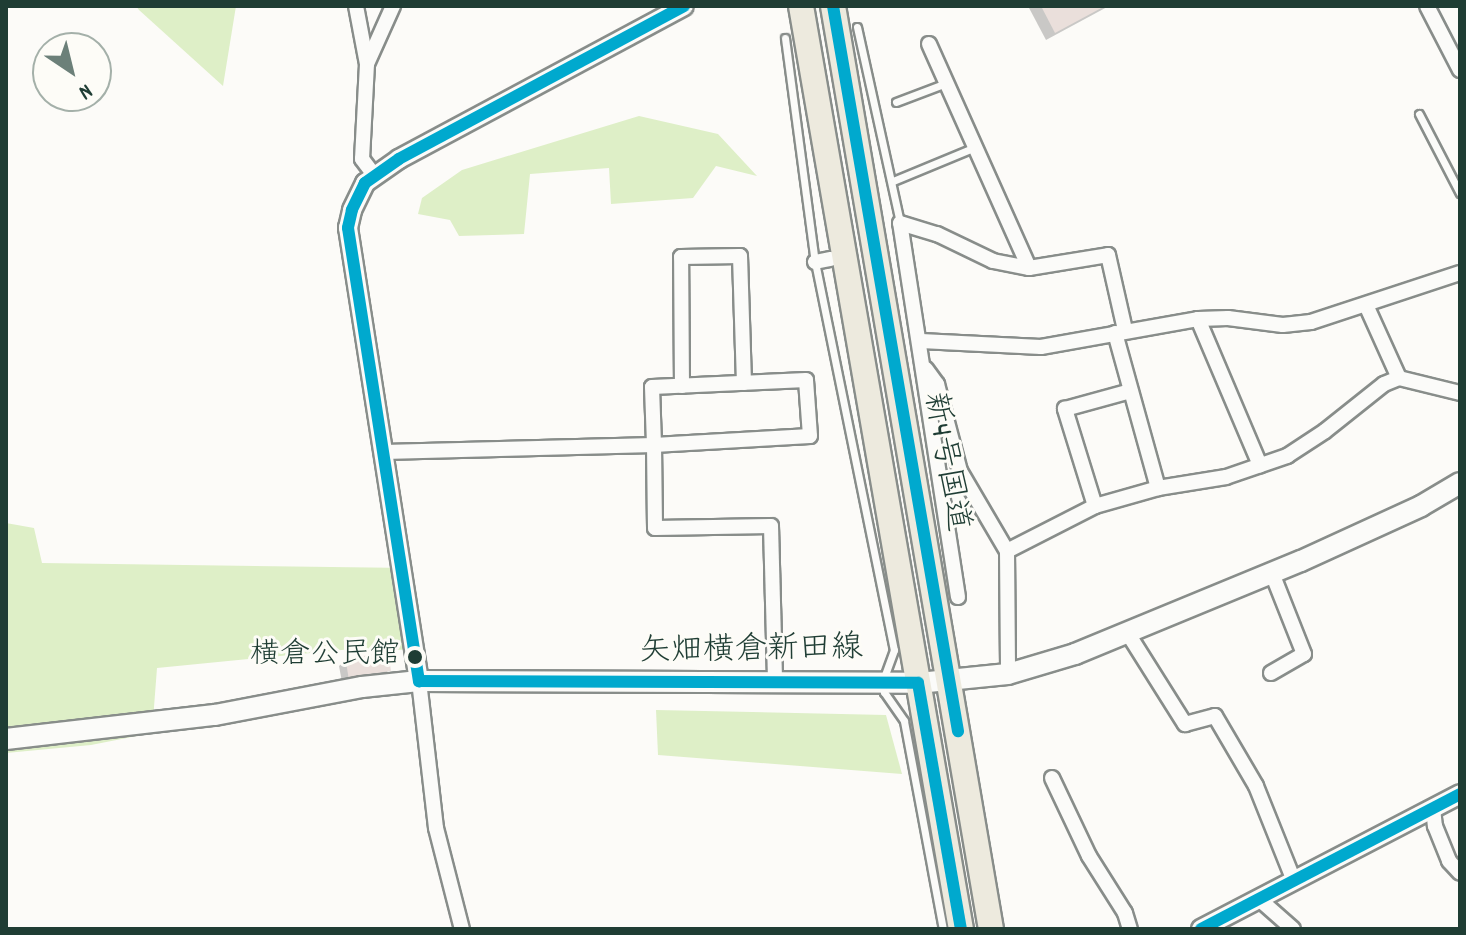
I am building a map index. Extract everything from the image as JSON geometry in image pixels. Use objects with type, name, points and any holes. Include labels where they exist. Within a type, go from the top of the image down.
[{"type":"highway","name":"新4号国道","points":[[801,6],[961,929]]},
{"type":"highway","name":"新4号国道","points":[[833,6],[991,929]]},
{"type":"main road","name":"矢畑横倉新田線","points":[[6,739],[215,715],[362,687],[419,681],[918,683],[1008,674],[1048,663],[1272,573],[1407,513],[1460,483]]},
{"type":"street","points":[[356,6],[367,64],[362,159],[375,176]]},
{"type":"street","points":[[367,64],[393,6]]},
{"type":"street","points":[[462,929],[436,828],[419,681],[348,228],[365,183],[399,159],[684,6]]},
{"type":"street","points":[[1427,6],[1460,70]]},
{"type":"street","points":[[929,44],[1029,268]]},
{"type":"street","points":[[958,597],[921,341],[900,223],[937,234],[993,261],[1029,268],[1108,255],[1131,391],[1158,488]]},
{"type":"street","points":[[887,249],[905,245]]},
{"type":"street","points":[[682,386],[681,257],[740,256],[744,383]]},
{"type":"street","points":[[815,262],[831,259]]},
{"type":"street","points":[[921,341],[1041,347],[1198,319],[1283,325],[1311,322],[1460,273]]},
{"type":"street","points":[[1366,305],[1399,378]]},
{"type":"street","points":[[1198,319],[1260,465]]},
{"type":"street","points":[[924,367],[937,384],[960,471],[1007,551],[1008,674]]},
{"type":"street","points":[[1007,551],[1095,506],[1158,488],[1226,477],[1287,456],[1325,431],[1384,384],[1399,378],[1460,393]]},
{"type":"street","points":[[384,452],[654,445],[810,436],[806,380],[652,387],[654,445],[655,528],[771,526],[775,683]]},
{"type":"street","points":[[1095,506],[1065,409],[1131,391]]},
{"type":"street","points":[[1271,673],[1304,654],[1272,573]]},
{"type":"street","points":[[1127,632],[1185,724],[1215,716],[1256,786],[1294,881]]},
{"type":"street","points":[[1052,778],[1089,856],[1125,913],[1130,929]]},
{"type":"street","points":[[1201,929],[1223,924],[1259,899],[1460,794]]},
{"type":"street","points":[[1433,808],[1435,826],[1449,861],[1460,873]]},
{"type":"street","points":[[1259,899],[1293,929]]},
{"type":"lane","points":[[857,27],[900,223]]},
{"type":"lane","points":[[785,38],[815,262],[894,650],[883,681],[884,692],[904,721],[943,929]]},
{"type":"lane","points":[[896,102],[946,83]]},
{"type":"lane","points":[[1419,114],[1460,193]]},
{"type":"lane","points":[[893,181],[973,148]]},
{"type":"green space","points":[[136,6],[236,6],[223,86],[139,10]]},
{"type":"green space","points":[[639,116],[718,134],[757,176],[716,166],[693,198],[611,204],[609,168],[530,174],[524,234],[459,236],[450,220],[418,214],[422,198],[462,170]]},
{"type":"green space","points":[[6,523],[34,528],[42,563],[409,568],[420,650],[352,649],[157,668],[152,733],[91,745],[6,753]]},
{"type":"green space","points":[[656,710],[886,715],[902,774],[658,755]]},
{"type":"building","points":[[1041,6],[1105,6],[1055,33]]},
{"type":"building","name":"横倉公民館","points":[[388,652],[391,671],[349,677],[346,659]]},
{"type":"transit line","points":[[684,6],[399,159],[365,183],[352,210],[348,228],[419,681],[918,683],[961,929]]},
{"type":"transit line","points":[[833,6],[958,731]]},
{"type":"transit line","points":[[1201,929],[1460,794]]},
{"type":"place","name":"横倉公民館","points":[[415,657]]}]
